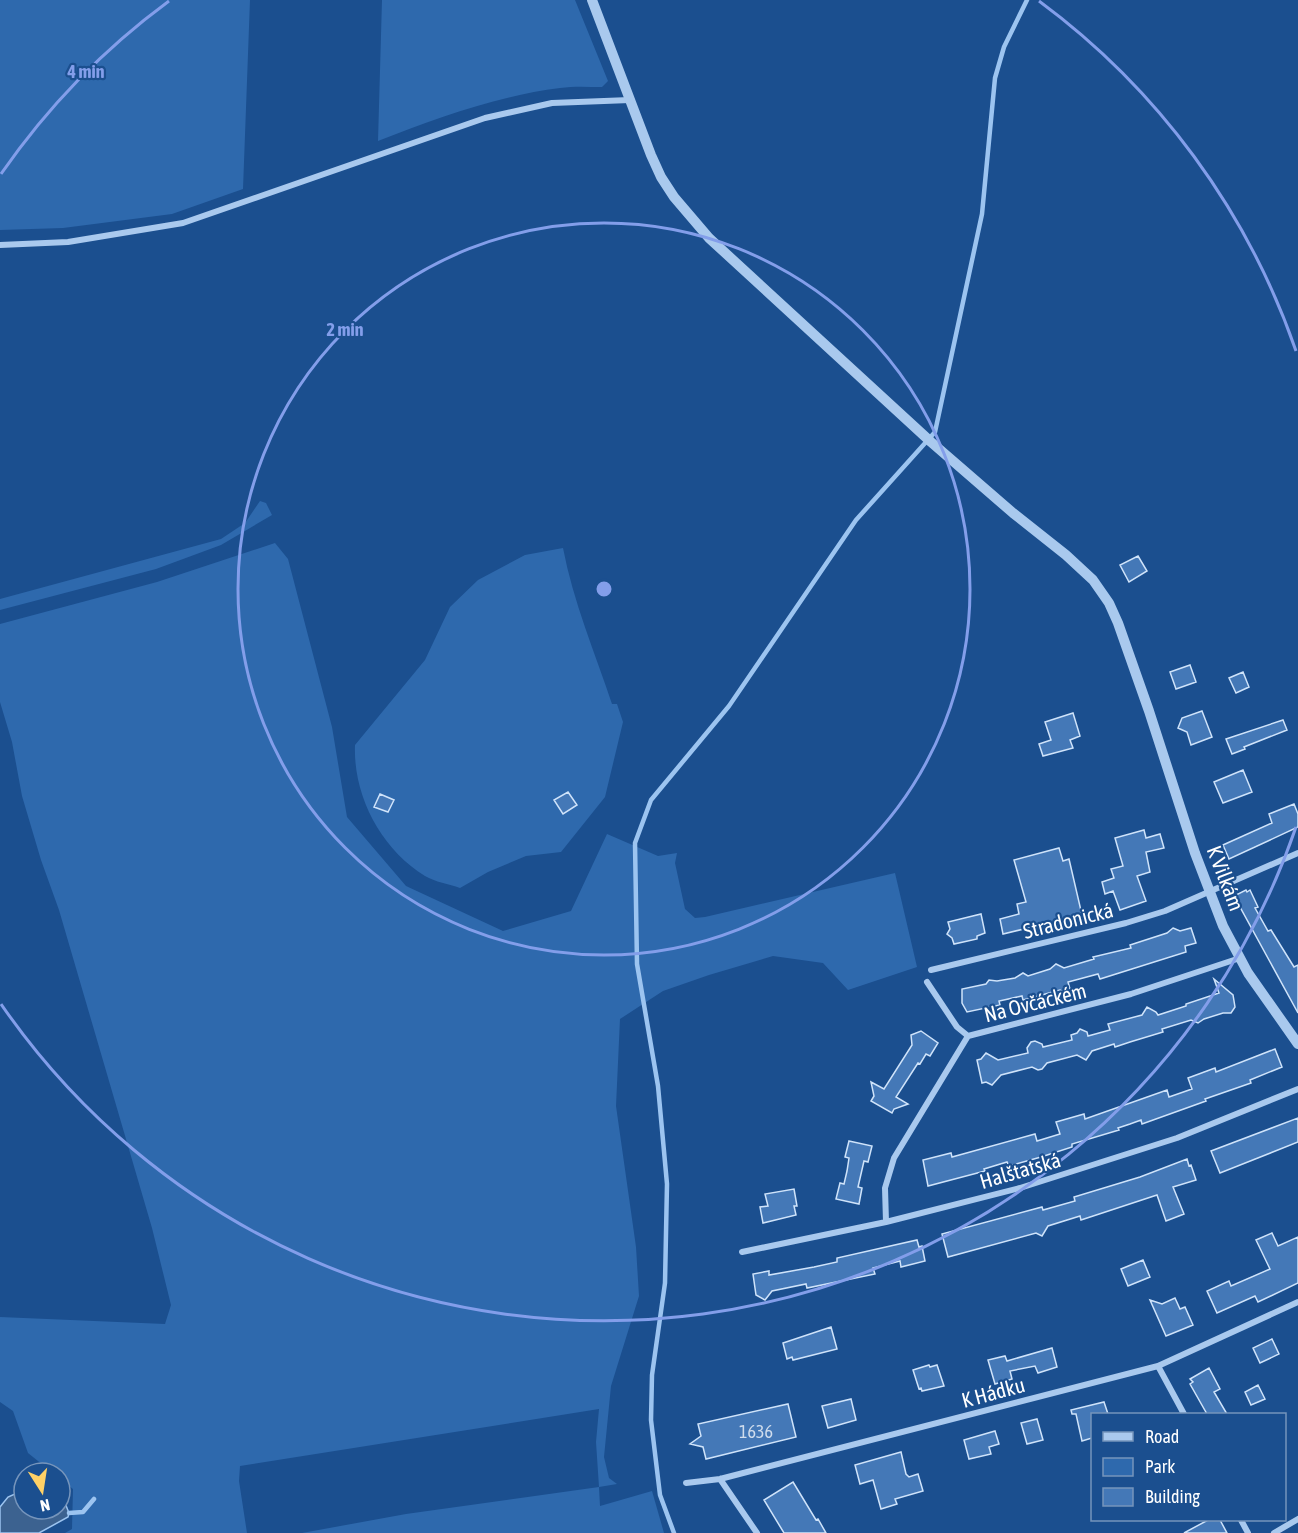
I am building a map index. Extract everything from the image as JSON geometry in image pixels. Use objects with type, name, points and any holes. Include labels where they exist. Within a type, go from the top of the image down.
[{"type":"street","name":"K Vilkám","points":[[592,0],[661,177],[690,219],[928,440],[1093,580],[1118,623],[1223,926],[1269,1006],[1298,1044]]},
{"type":"street","points":[[0,245],[68,242],[183,223],[485,118],[552,103],[630,100]]},
{"type":"street","name":"Stradonická","points":[[931,970],[1166,911],[1298,853]]},
{"type":"street","name":"Na Ovčáckém","points":[[886,1222],[885,1188],[894,1158],[968,1036],[1131,994],[1240,958]]},
{"type":"street","points":[[927,982],[957,1027],[968,1036]]},
{"type":"street","name":"Halštatská","points":[[742,1252],[886,1222],[1031,1185],[1176,1138],[1298,1089]]},
{"type":"street","name":"K Hádku","points":[[686,1483],[720,1479],[1158,1366],[1298,1302]]},
{"type":"street","points":[[1158,1366],[1183,1413]]},
{"type":"street","points":[[720,1479],[757,1533]]},
{"type":"street","points":[[1274,1533],[1298,1519]]},
{"type":"green space","points":[[0,0],[250,0],[243,189],[172,214],[63,228],[0,230]]},
{"type":"green space","points":[[382,0],[575,0],[608,81],[602,87],[560,88],[490,102],[378,141]]},
{"type":"green space","points":[[260,501],[266,503],[272,515],[221,545],[156,569],[0,610],[0,599],[221,539],[245,523]]},
{"type":"green space","points":[[275,543],[288,559],[332,727],[347,817],[406,886],[503,931],[571,911],[607,834],[658,856],[677,853],[675,863],[685,909],[695,918],[895,873],[917,967],[848,990],[823,963],[773,956],[663,991],[620,1019],[616,1106],[636,1247],[639,1296],[611,1386],[604,1457],[609,1478],[617,1484],[599,1487],[596,1442],[599,1409],[240,1466],[239,1481],[247,1533],[65,1533],[72,1529],[72,1461],[38,1461],[28,1453],[13,1411],[0,1402],[0,1317],[165,1324],[171,1305],[152,1228],[59,910],[22,796],[12,742],[0,702],[0,624],[157,582]]},
{"type":"green space","points":[[563,548],[572,588],[585,627],[612,704],[617,704],[623,722],[605,797],[561,852],[526,856],[488,872],[460,888],[433,880],[409,865],[395,851],[373,820],[359,783],[355,745],[425,660],[450,607],[478,580],[525,555]]},
{"type":"green space","points":[[599,1487],[600,1506],[652,1491],[664,1533],[302,1533],[406,1514]]},
{"type":"shaded area","points":[[12,1495],[12,1521],[61,1521],[39,1533],[0,1533],[0,1507]]},
{"type":"building","points":[[1138,556],[1147,571],[1129,582],[1120,565]]},
{"type":"building","points":[[1190,665],[1196,682],[1176,689],[1170,672]]},
{"type":"building","points":[[1243,672],[1249,687],[1236,693],[1229,678]]},
{"type":"building","points":[[1202,711],[1212,737],[1191,745],[1187,732],[1178,728],[1182,718]]},
{"type":"building","points":[[1073,713],[1080,736],[1070,740],[1073,748],[1043,756],[1039,744],[1051,740],[1045,722]]},
{"type":"building","points":[[1283,720],[1287,730],[1232,754],[1226,739]]},
{"type":"building","points":[[1243,770],[1252,792],[1223,803],[1214,782]]},
{"type":"building","points":[[568,792],[577,805],[563,814],[554,800]]},
{"type":"building","points":[[380,794],[394,800],[388,812],[374,807]]},
{"type":"building","points":[[1294,804],[1298,814],[1298,827],[1229,859],[1223,845],[1272,823],[1269,814]]},
{"type":"building","points":[[1144,830],[1146,838],[1160,834],[1164,848],[1146,852],[1150,872],[1137,876],[1146,901],[1120,910],[1113,891],[1105,894],[1102,882],[1114,878],[1111,869],[1123,866],[1115,838]]},
{"type":"building","points":[[1059,848],[1063,861],[1069,859],[1082,915],[1003,934],[1000,919],[1019,914],[1017,904],[1026,902],[1014,860]]},
{"type":"building","points":[[1246,890],[1247,892],[1250,890],[1258,907],[1255,908],[1268,931],[1271,930],[1294,967],[1298,965],[1298,1013],[1234,896]]},
{"type":"building","points":[[981,914],[985,933],[977,936],[977,939],[954,944],[952,938],[947,934],[950,929],[948,922]]},
{"type":"building","points":[[1173,928],[1180,931],[1191,928],[1196,943],[1185,946],[1186,952],[1100,979],[1098,974],[1068,982],[1072,996],[1060,990],[1023,1000],[1022,996],[999,1001],[1000,1005],[967,1012],[962,1003],[962,989],[986,984],[989,980],[1015,978],[1023,973],[1028,976],[1050,969],[1056,964],[1064,968],[1094,959],[1093,957],[1131,948],[1130,945],[1167,933]]},
{"type":"building","points":[[1214,979],[1233,995],[1235,1007],[1231,1013],[1223,1013],[1198,1023],[1191,1020],[1162,1029],[1163,1032],[1115,1047],[1114,1044],[1092,1051],[1086,1060],[1077,1055],[1047,1063],[1042,1069],[1032,1067],[1001,1075],[992,1085],[982,1083],[977,1060],[986,1053],[998,1060],[1028,1053],[1027,1048],[1031,1042],[1035,1041],[1043,1047],[1072,1040],[1071,1035],[1080,1029],[1087,1032],[1088,1036],[1110,1030],[1108,1024],[1142,1015],[1147,1007],[1158,1015],[1186,1006],[1186,1004],[1219,993]]},
{"type":"building","points":[[921,1031],[938,1043],[930,1056],[926,1054],[920,1064],[918,1063],[896,1097],[908,1104],[894,1109],[892,1113],[871,1101],[874,1096],[871,1082],[884,1089],[912,1045],[911,1035]]},
{"type":"building","points":[[1275,1049],[1282,1067],[1250,1080],[1251,1083],[1205,1099],[1206,1101],[1142,1124],[1141,1120],[1041,1157],[1009,1166],[1007,1162],[984,1169],[985,1171],[928,1186],[923,1160],[951,1153],[952,1157],[1035,1134],[1037,1141],[1060,1134],[1056,1122],[1084,1114],[1085,1119],[1167,1090],[1169,1097],[1192,1089],[1188,1078],[1215,1068],[1216,1072]]},
{"type":"building","points":[[1298,1118],[1298,1142],[1220,1173],[1211,1151]]},
{"type":"building","points":[[849,1141],[872,1146],[868,1162],[864,1161],[858,1187],[862,1188],[859,1204],[836,1199],[840,1183],[844,1184],[847,1171],[849,1158],[845,1157]]},
{"type":"building","points":[[1187,1159],[1196,1180],[1173,1187],[1184,1214],[1166,1221],[1157,1195],[1081,1220],[1080,1216],[1048,1226],[1042,1236],[1036,1233],[948,1257],[942,1234],[1042,1207],[1043,1210],[1075,1201],[1074,1197],[1140,1177]]},
{"type":"building","points":[[794,1189],[796,1215],[763,1223],[760,1207],[768,1206],[765,1194]]},
{"type":"building","points":[[1272,1233],[1278,1246],[1298,1237],[1298,1283],[1258,1302],[1255,1296],[1217,1313],[1207,1291],[1229,1281],[1231,1286],[1270,1269],[1256,1240]]},
{"type":"building","points":[[917,1240],[919,1247],[922,1246],[925,1261],[901,1267],[900,1261],[873,1268],[875,1274],[807,1288],[806,1284],[772,1291],[765,1300],[756,1295],[753,1274],[769,1271],[769,1275],[814,1267],[837,1262],[837,1258]]},
{"type":"building","points":[[1143,1260],[1150,1277],[1128,1286],[1121,1269]]},
{"type":"building","points":[[1175,1298],[1180,1309],[1185,1307],[1193,1325],[1166,1336],[1150,1300],[1162,1304]]},
{"type":"building","points":[[831,1327],[837,1349],[793,1360],[792,1357],[787,1359],[783,1343]]},
{"type":"building","points":[[1272,1339],[1279,1354],[1260,1363],[1253,1348]]},
{"type":"building","points":[[1052,1348],[1057,1367],[1038,1373],[1035,1366],[1010,1371],[1012,1379],[995,1384],[988,1360],[1005,1356],[1007,1361]]},
{"type":"building","points":[[929,1365],[930,1367],[937,1365],[944,1386],[922,1391],[921,1388],[919,1389],[913,1370]]},
{"type":"building","points":[[1209,1368],[1220,1389],[1214,1392],[1226,1413],[1206,1413],[1190,1384],[1193,1382],[1190,1379]]},
{"type":"building","points":[[1258,1385],[1265,1399],[1251,1405],[1245,1392]]},
{"type":"building","points":[[851,1399],[856,1420],[828,1428],[822,1406]]},
{"type":"building","points":[[1104,1402],[1108,1413],[1091,1413],[1091,1438],[1082,1441],[1076,1414],[1072,1414],[1071,1410]]},
{"type":"building","points":[[788,1404],[796,1437],[706,1459],[703,1447],[690,1444],[701,1436],[698,1424]]},
{"type":"building","points":[[1037,1419],[1043,1440],[1027,1444],[1021,1423]]},
{"type":"building","points":[[995,1431],[999,1444],[989,1447],[991,1454],[969,1459],[964,1440]]},
{"type":"building","points":[[901,1452],[906,1474],[909,1477],[918,1474],[923,1491],[895,1499],[897,1504],[881,1509],[873,1480],[860,1484],[855,1465]]},
{"type":"building","points":[[793,1482],[826,1533],[784,1533],[764,1500]]},
{"type":"building","points":[[1206,1521],[1221,1521],[1227,1533],[1184,1533]]},
{"type":"waterway","points":[[674,1533],[660,1495],[651,1420],[652,1375],[665,1283],[667,1184],[658,1086],[637,964],[635,843],[651,800],[729,706],[856,520],[935,432],[982,214],[995,78],[1004,47],[1027,0]]},
{"type":"waterway","points":[[72,1513],[83,1512],[94,1499]]}]
